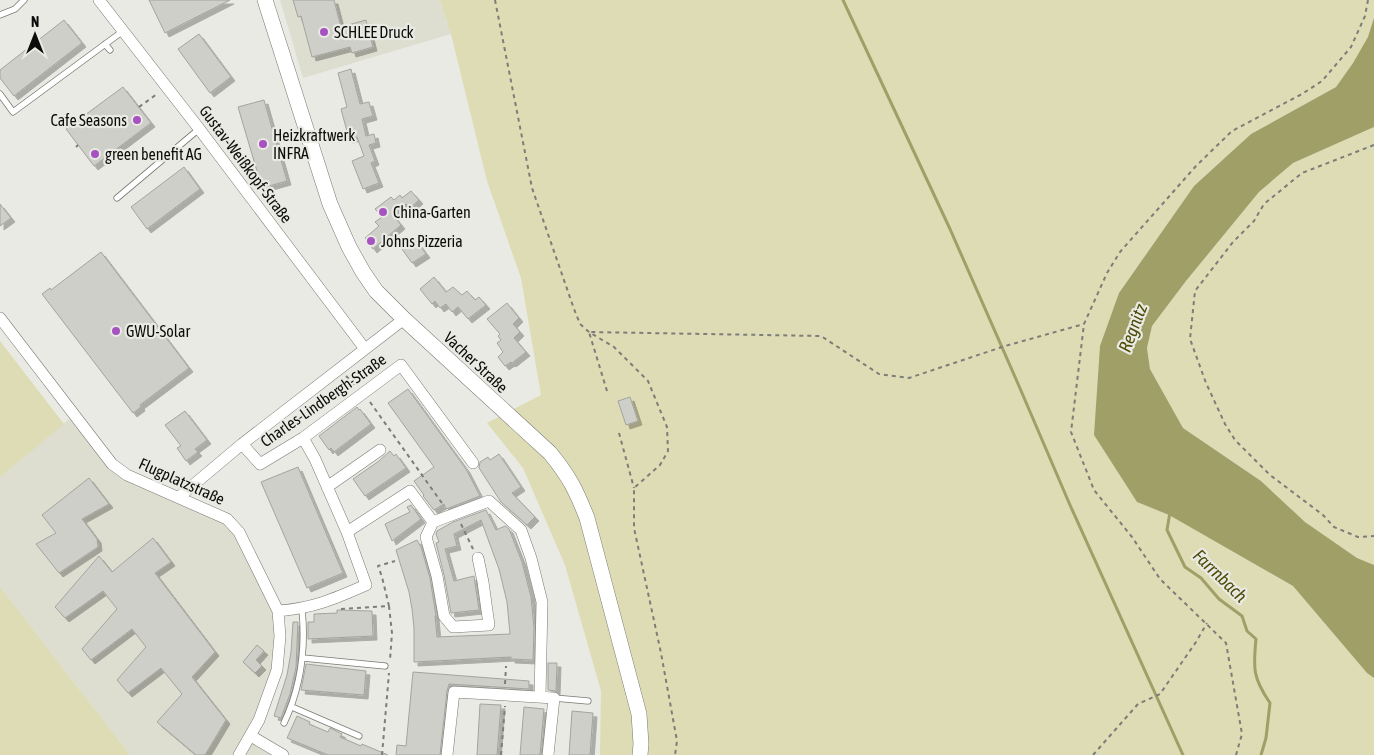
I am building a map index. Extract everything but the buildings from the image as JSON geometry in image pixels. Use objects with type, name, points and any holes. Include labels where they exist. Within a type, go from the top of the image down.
[{"type":"street","name":"Gustav-Weißkopf-Straße","points":[[99,0],[365,349]]},
{"type":"street","name":"Vacher Straße","points":[[265,0],[330,204],[349,247],[363,272],[376,291],[404,319],[550,453],[566,472],[576,489],[587,518],[639,714],[640,755]]},
{"type":"street","name":"Flugplatzstraße","points":[[0,318],[112,464],[127,475],[226,518],[239,532],[278,611],[280,636],[277,670],[268,698],[239,755]]},
{"type":"street","name":"Charles-Lindbergh-Straße","points":[[179,497],[242,444],[404,319]]},
{"type":"street","name":"Charles-Lindbergh-Straße","points":[[242,444],[260,464],[303,438],[401,365],[473,463]]},
{"type":"street","points":[[278,611],[302,609],[332,601],[366,585],[347,532],[315,459],[303,438]]},
{"type":"street","points":[[327,487],[380,450]]},
{"type":"street","points":[[347,532],[410,491],[432,522]]},
{"type":"street","points":[[432,522],[489,501],[521,530],[531,558],[542,602],[540,697]]},
{"type":"street","points":[[432,522],[426,538],[437,576],[444,616],[453,627],[490,625],[478,558]]},
{"type":"street","points":[[448,755],[454,692],[554,698],[548,755]]},
{"type":"street","points":[[250,736],[283,755]]},
{"type":"lane","points":[[0,15],[15,9],[24,0]]},
{"type":"lane","points":[[0,94],[13,112],[123,31]]},
{"type":"lane","points":[[105,44],[110,50]]},
{"type":"lane","points":[[116,198],[199,129]]},
{"type":"lane","points":[[284,723],[292,707],[303,658],[304,630],[302,609]]},
{"type":"lane","points":[[303,658],[385,666]]},
{"type":"lane","points":[[554,698],[588,701]]},
{"type":"lane","points":[[292,707],[359,736]]},
{"type":"path","points":[[496,0],[532,188],[574,309],[580,324],[589,332],[614,347],[648,381],[666,427],[668,451],[660,465],[634,488]]},
{"type":"path","points":[[1236,755],[1242,734],[1226,643],[1160,580],[1132,537],[1094,490],[1071,432],[1084,324],[1107,273],[1120,252],[1196,166],[1232,131],[1302,94],[1322,81],[1351,48],[1365,16],[1368,0]]},
{"type":"path","points":[[139,107],[166,87]]},
{"type":"path","points":[[1374,145],[1302,173],[1264,204],[1254,221],[1233,242],[1195,291],[1190,339],[1206,383],[1225,424],[1235,440],[1270,475],[1323,515],[1334,527],[1358,538],[1374,536]]},
{"type":"path","points":[[589,332],[821,336],[879,374],[909,378],[1005,346],[1084,324]]},
{"type":"path","points":[[589,332],[606,391]]},
{"type":"path","points":[[338,370],[363,392],[443,504],[449,517],[457,516],[478,558]]},
{"type":"path","points":[[619,433],[634,488],[634,528],[661,653],[677,741],[675,755]]},
{"type":"path","points":[[389,606],[378,566],[395,560]]},
{"type":"path","points":[[1093,755],[1138,704],[1160,694],[1196,642],[1206,623]]},
{"type":"path","points":[[501,755],[506,666]]},
{"type":"shaded area","points":[[280,0],[440,0],[451,34],[303,78]]},
{"type":"shaded area","points":[[74,415],[112,464],[226,519],[278,611],[277,670],[251,736],[283,755],[130,755],[0,587],[0,477]]},
{"type":"green space","points":[[440,0],[1374,0],[1374,18],[1369,37],[1336,87],[1251,134],[1194,186],[1119,293],[1137,502],[1169,515],[1293,586],[1367,673],[1374,678],[1374,755],[600,755],[601,691],[565,565],[523,468],[487,423],[541,395],[521,278],[487,181],[451,34]]},
{"type":"green space","points":[[1374,127],[1374,565],[1357,558],[1305,522],[1261,481],[1183,428],[1150,369],[1147,348],[1152,326],[1186,281],[1259,192],[1293,163]]},
{"type":"green space","points":[[0,341],[64,424],[0,477]]},
{"type":"green space","points":[[0,587],[130,755],[0,755]]},
{"type":"water","name":"Regnitz","points":[[1374,18],[1374,127],[1293,163],[1259,192],[1186,281],[1152,326],[1147,348],[1150,369],[1183,428],[1261,481],[1305,522],[1357,558],[1374,565],[1374,678],[1367,673],[1293,586],[1169,515],[1137,502],[1094,435],[1100,346],[1119,293],[1194,186],[1251,134],[1336,87],[1368,37]]},
{"type":"waterway","points":[[843,0],[950,229],[1070,505],[1183,755]]},
{"type":"waterway","name":"Farrnbach","points":[[1170,512],[1167,530],[1185,567],[1201,578],[1219,599],[1242,616],[1247,631],[1256,639],[1255,666],[1257,680],[1270,703],[1266,738],[1261,755]]},
{"type":"place","name":"SCHLEE Druck","points":[[324,32]]},
{"type":"place","name":"Cafe Seasons","points":[[137,120]]},
{"type":"place","name":"Heizkraftwerk INFRA","points":[[263,144]]},
{"type":"place","name":"green benefit AG","points":[[95,154]]},
{"type":"place","name":"China-Garten","points":[[383,212]]},
{"type":"place","name":"Johns Pizzeria","points":[[371,241]]},
{"type":"place","name":"GWU-Solar","points":[[116,331]]}]
